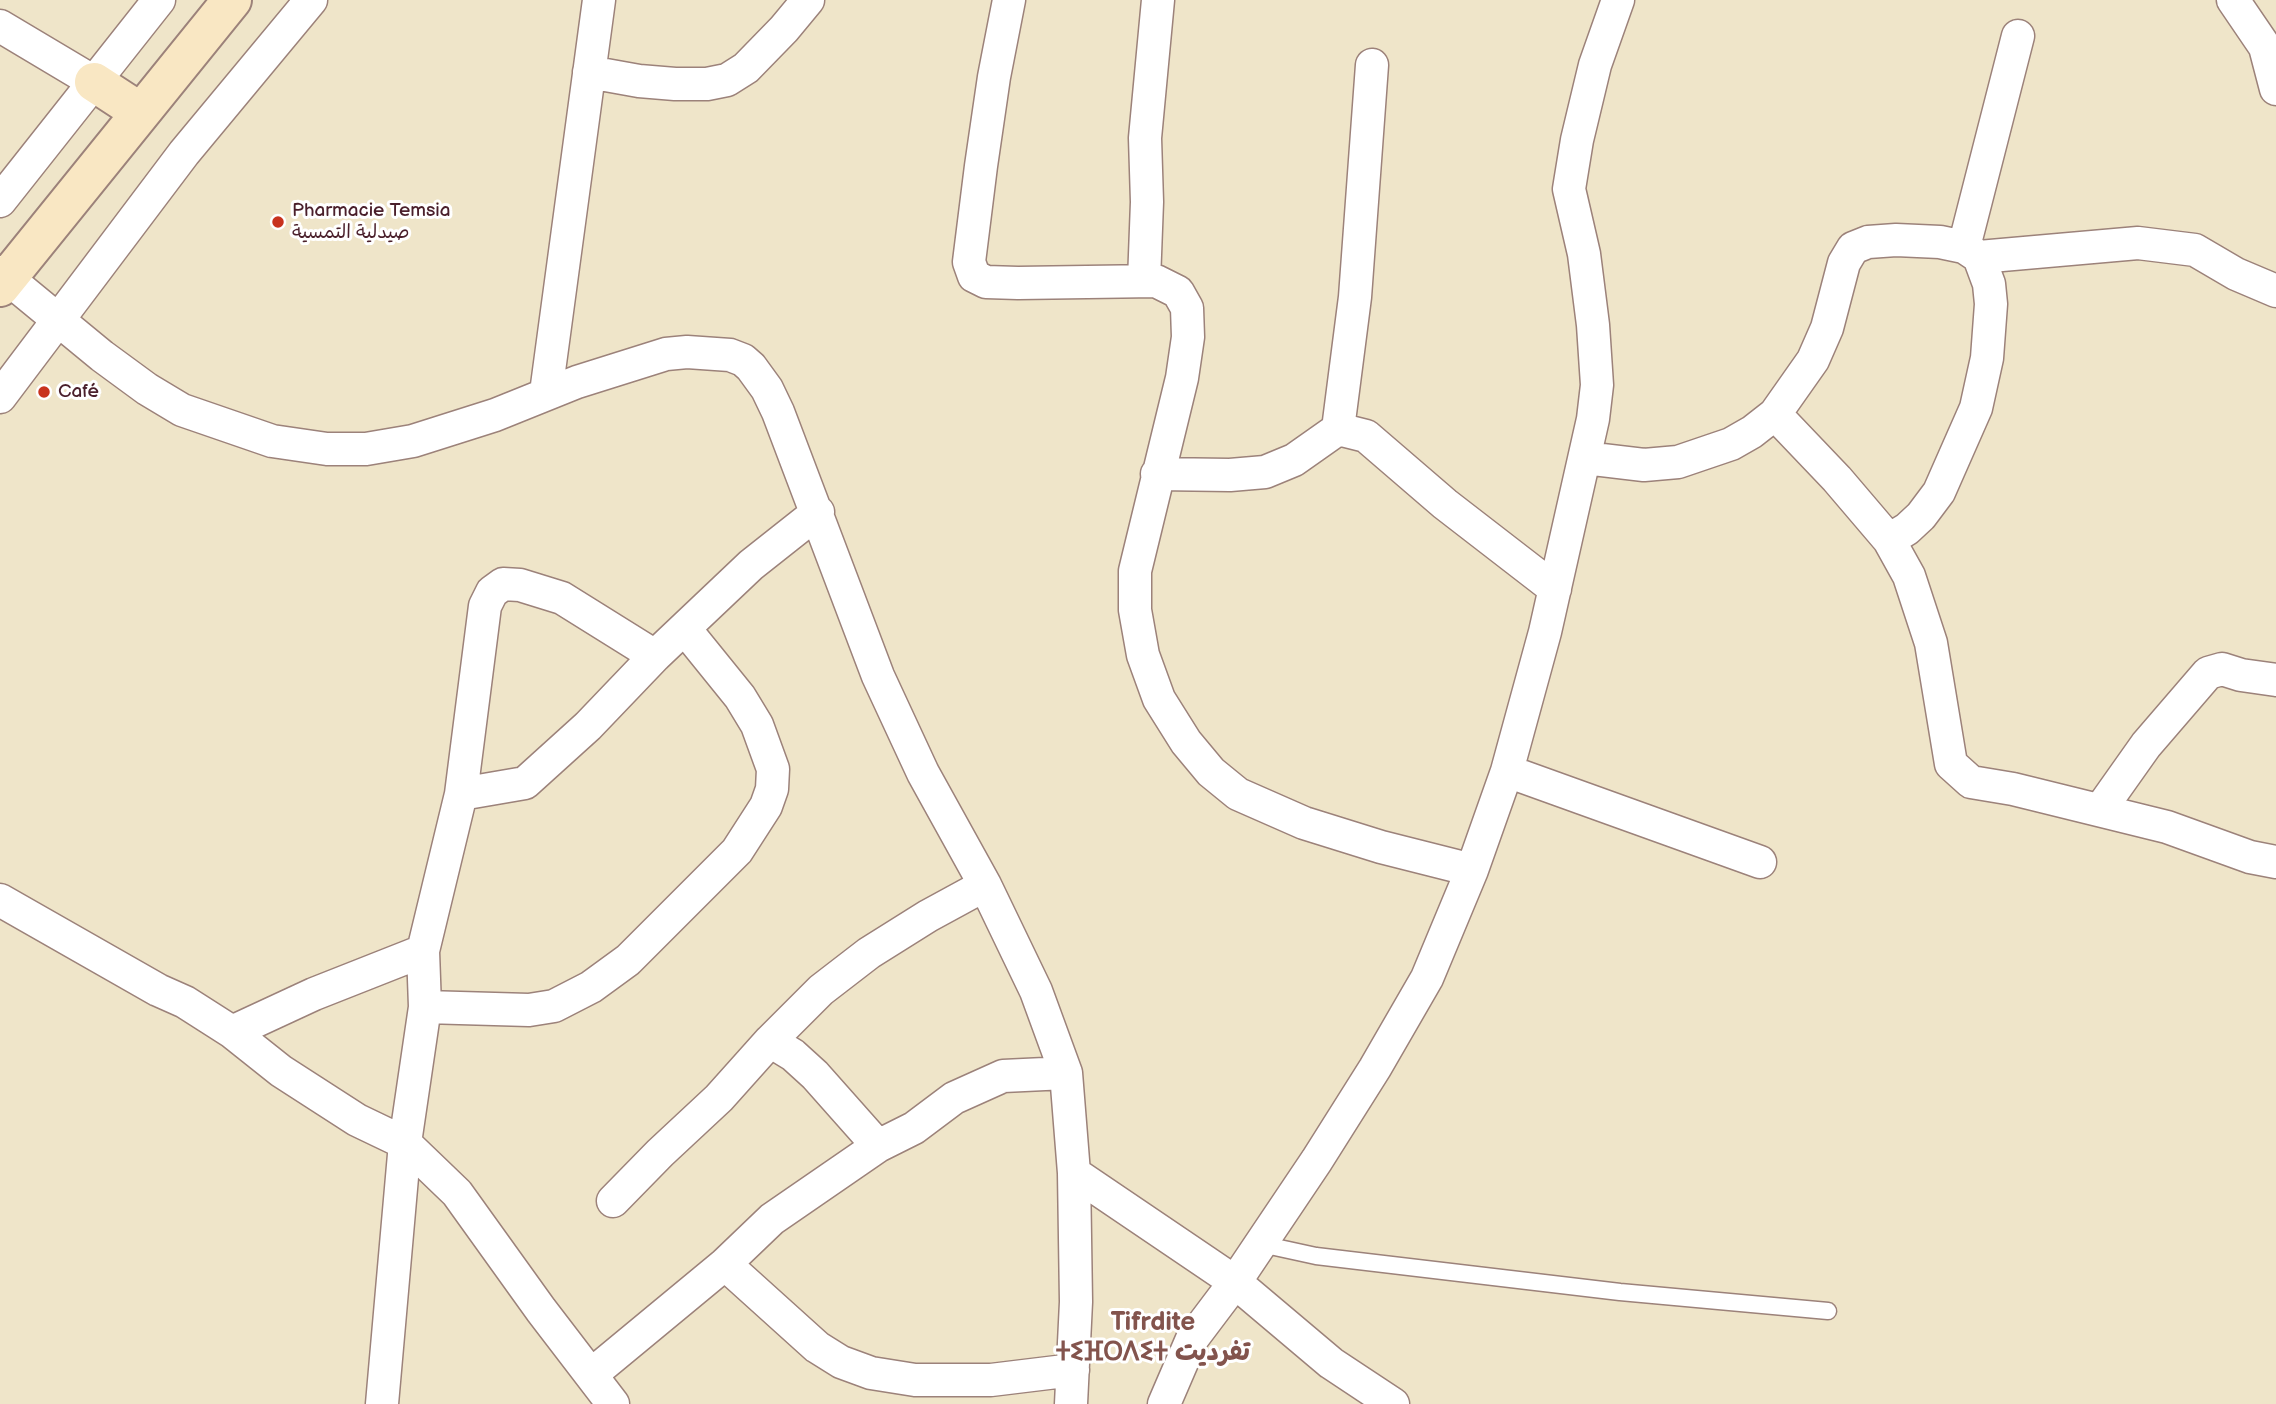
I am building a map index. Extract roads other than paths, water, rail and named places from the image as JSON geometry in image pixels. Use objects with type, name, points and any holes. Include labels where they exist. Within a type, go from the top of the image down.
[{"type":"main road","points":[[2,279],[232,0]]},
{"type":"main road","points":[[94,82],[140,112]]},
{"type":"street","points":[[0,201],[159,0]]},
{"type":"street","points":[[0,397],[184,153],[311,0]]},
{"type":"street","points":[[546,394],[599,0]]},
{"type":"street","points":[[589,72],[675,84],[706,84],[727,80],[746,68],[808,0]]},
{"type":"street","points":[[1009,0],[981,166],[969,262],[974,276],[986,282],[1163,283],[1178,292],[1184,300],[1188,317],[1182,378],[1135,571],[1135,610],[1143,655],[1159,699],[1186,742],[1210,772],[1238,794],[1317,827],[1472,870]]},
{"type":"street","points":[[1144,281],[1147,202],[1145,138],[1158,0]]},
{"type":"street","points":[[1164,1404],[1192,1339],[1261,1244],[1368,1079],[1420,989],[1472,870],[1507,771],[1586,458],[1597,385],[1596,351],[1584,254],[1569,189],[1577,140],[1595,65],[1618,0]]},
{"type":"street","points":[[2234,0],[2265,47],[2276,89]]},
{"type":"street","points":[[0,26],[94,82]]},
{"type":"street","points":[[1889,540],[1921,516],[1939,492],[1976,408],[1987,358],[1991,304],[1989,284],[1972,252],[2018,36]]},
{"type":"street","points":[[1157,474],[1230,475],[1265,472],[1294,460],[1338,429],[1355,297],[1372,65]]},
{"type":"street","points":[[1586,458],[1644,465],[1678,462],[1731,444],[1752,432],[1775,414],[1813,360],[1828,328],[1844,263],[1853,248],[1868,242],[1940,242],[1972,252],[2138,243],[2195,250],[2236,274],[2276,291]]},
{"type":"street","points":[[2,279],[147,389],[183,410],[272,441],[327,449],[366,449],[413,441],[473,423],[546,394],[666,354],[687,352],[730,355],[743,360],[768,388],[818,512],[878,676],[923,773],[985,885],[1036,991],[1066,1073],[1074,1173],[1076,1302],[1071,1404]]},
{"type":"street","points":[[1775,414],[1837,479],[1889,540],[1909,576],[1931,643],[1951,764],[1971,782],[2012,789],[2167,827],[2250,857],[2276,862]]},
{"type":"street","points":[[1338,429],[1366,436],[1445,505],[1555,589]]},
{"type":"street","points":[[461,793],[525,783],[588,726],[655,656],[751,565],[818,512]]},
{"type":"street","points":[[382,1404],[405,1143],[425,1007],[423,951],[461,793],[485,606],[492,592],[503,584],[520,585],[562,598],[655,656]]},
{"type":"street","points":[[425,1007],[529,1010],[554,1006],[592,987],[628,960],[737,851],[766,806],[772,789],[773,769],[757,725],[740,697],[685,629]]},
{"type":"street","points":[[2100,810],[2146,745],[2208,673],[2222,669],[2276,680]]},
{"type":"street","points":[[1507,771],[1760,862]]},
{"type":"street","points":[[613,1201],[719,1098],[769,1041],[821,990],[869,953],[985,885]]},
{"type":"street","points":[[0,900],[158,990],[186,1002],[232,1032],[281,1071],[357,1120],[405,1143],[457,1193],[613,1404]]},
{"type":"street","points":[[232,1032],[314,994],[423,951]]},
{"type":"street","points":[[769,1041],[793,1055],[815,1074],[877,1146]]},
{"type":"street","points":[[592,1374],[725,1264],[772,1219],[877,1146],[914,1128],[954,1098],[1003,1076],[1066,1073]]},
{"type":"street","points":[[1074,1173],[1235,1282],[1331,1363],[1393,1404]]},
{"type":"street","points":[[725,1264],[817,1347],[841,1362],[871,1373],[915,1380],[979,1380],[1073,1370]]},
{"type":"lane","points":[[1261,1244],[1316,1256],[1620,1292],[1828,1311]]},
{"type":"place","name":"Pharmacie Temsia صيدلية التمسية","points":[[278,222]]},
{"type":"place","name":"Café","points":[[44,392]]},
{"type":"district","name":"Tifrdite ⵜⵉⴼⵔⴷⵉⵜ تفرديت","points":[[1153,1338]]}]
